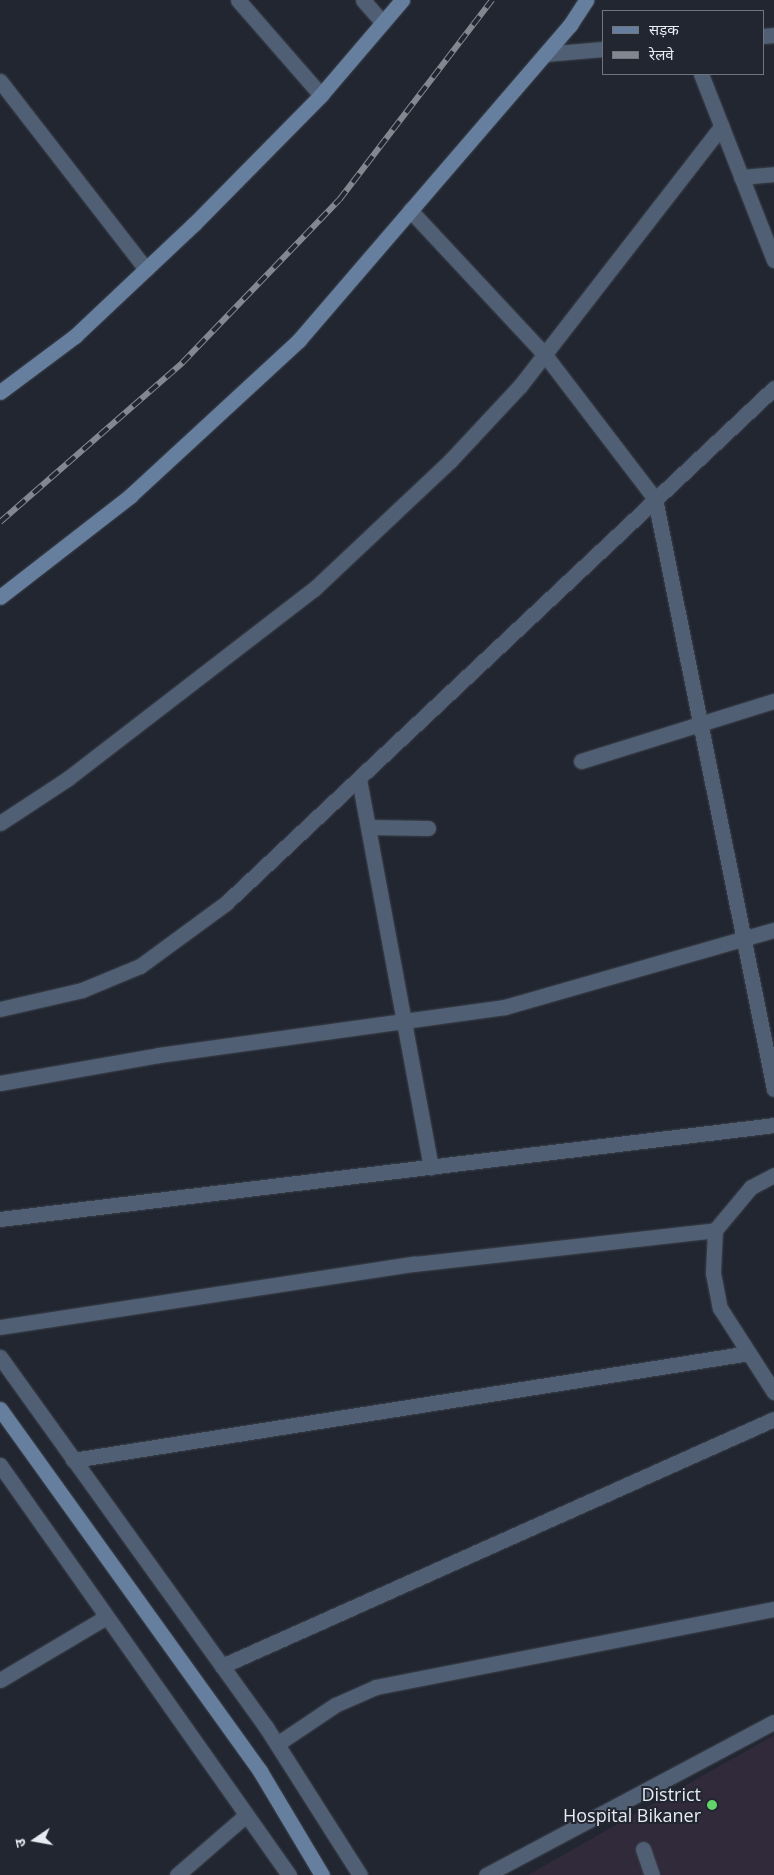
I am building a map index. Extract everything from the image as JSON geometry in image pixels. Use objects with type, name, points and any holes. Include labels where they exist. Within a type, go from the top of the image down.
[{"type":"street","points":[[238,0],[321,95]]},
{"type":"street","points":[[363,0],[383,23]]},
{"type":"street","points":[[0,392],[75,336],[146,269],[321,95],[402,0]]},
{"type":"street","points":[[0,597],[130,496],[299,340],[545,54],[586,0]]},
{"type":"street","points":[[545,54],[602,50]]},
{"type":"street","points":[[701,75],[774,260]]},
{"type":"street","points":[[0,81],[146,269]]},
{"type":"street","points":[[0,822],[67,779],[314,589],[450,461],[520,386],[722,126]]},
{"type":"street","points":[[741,177],[774,174]]},
{"type":"street","points":[[410,210],[545,354],[655,499],[742,941],[767,1025],[774,1089]]},
{"type":"street","points":[[0,1009],[82,990],[140,966],[226,903],[774,388]]},
{"type":"street","points":[[581,761],[700,726],[774,701]]},
{"type":"street","points":[[359,779],[406,1023],[431,1167]]},
{"type":"street","points":[[369,827],[428,828]]},
{"type":"street","points":[[0,1083],[159,1055],[406,1023],[505,1007],[742,941],[774,930]]},
{"type":"street","points":[[0,1219],[774,1125]]},
{"type":"street","points":[[774,1175],[751,1187],[715,1230],[713,1273],[720,1308],[774,1392]]},
{"type":"street","points":[[0,1327],[414,1264],[715,1230]]},
{"type":"street","points":[[73,1460],[749,1353]]},
{"type":"street","points":[[0,1357],[277,1744],[360,1875]]},
{"type":"street","points":[[0,1410],[260,1771],[322,1875]]},
{"type":"street","points":[[222,1666],[774,1419]]},
{"type":"street","points":[[0,1466],[289,1875]]},
{"type":"street","points":[[277,1744],[335,1704],[376,1686],[774,1609]]},
{"type":"street","points":[[0,1680],[106,1617]]},
{"type":"street","points":[[486,1875],[774,1722]]},
{"type":"street","points":[[177,1875],[246,1815]]},
{"type":"street","points":[[643,1849],[652,1875]]},
{"type":"shaded area","name":"District Hospital Bikaner","points":[[774,1735],[774,1875],[528,1875]]},
{"type":"railway","points":[[0,522],[182,363],[339,200],[492,0]]},
{"type":"place","name":"District Hospital Bikaner","points":[[712,1805]]}]
